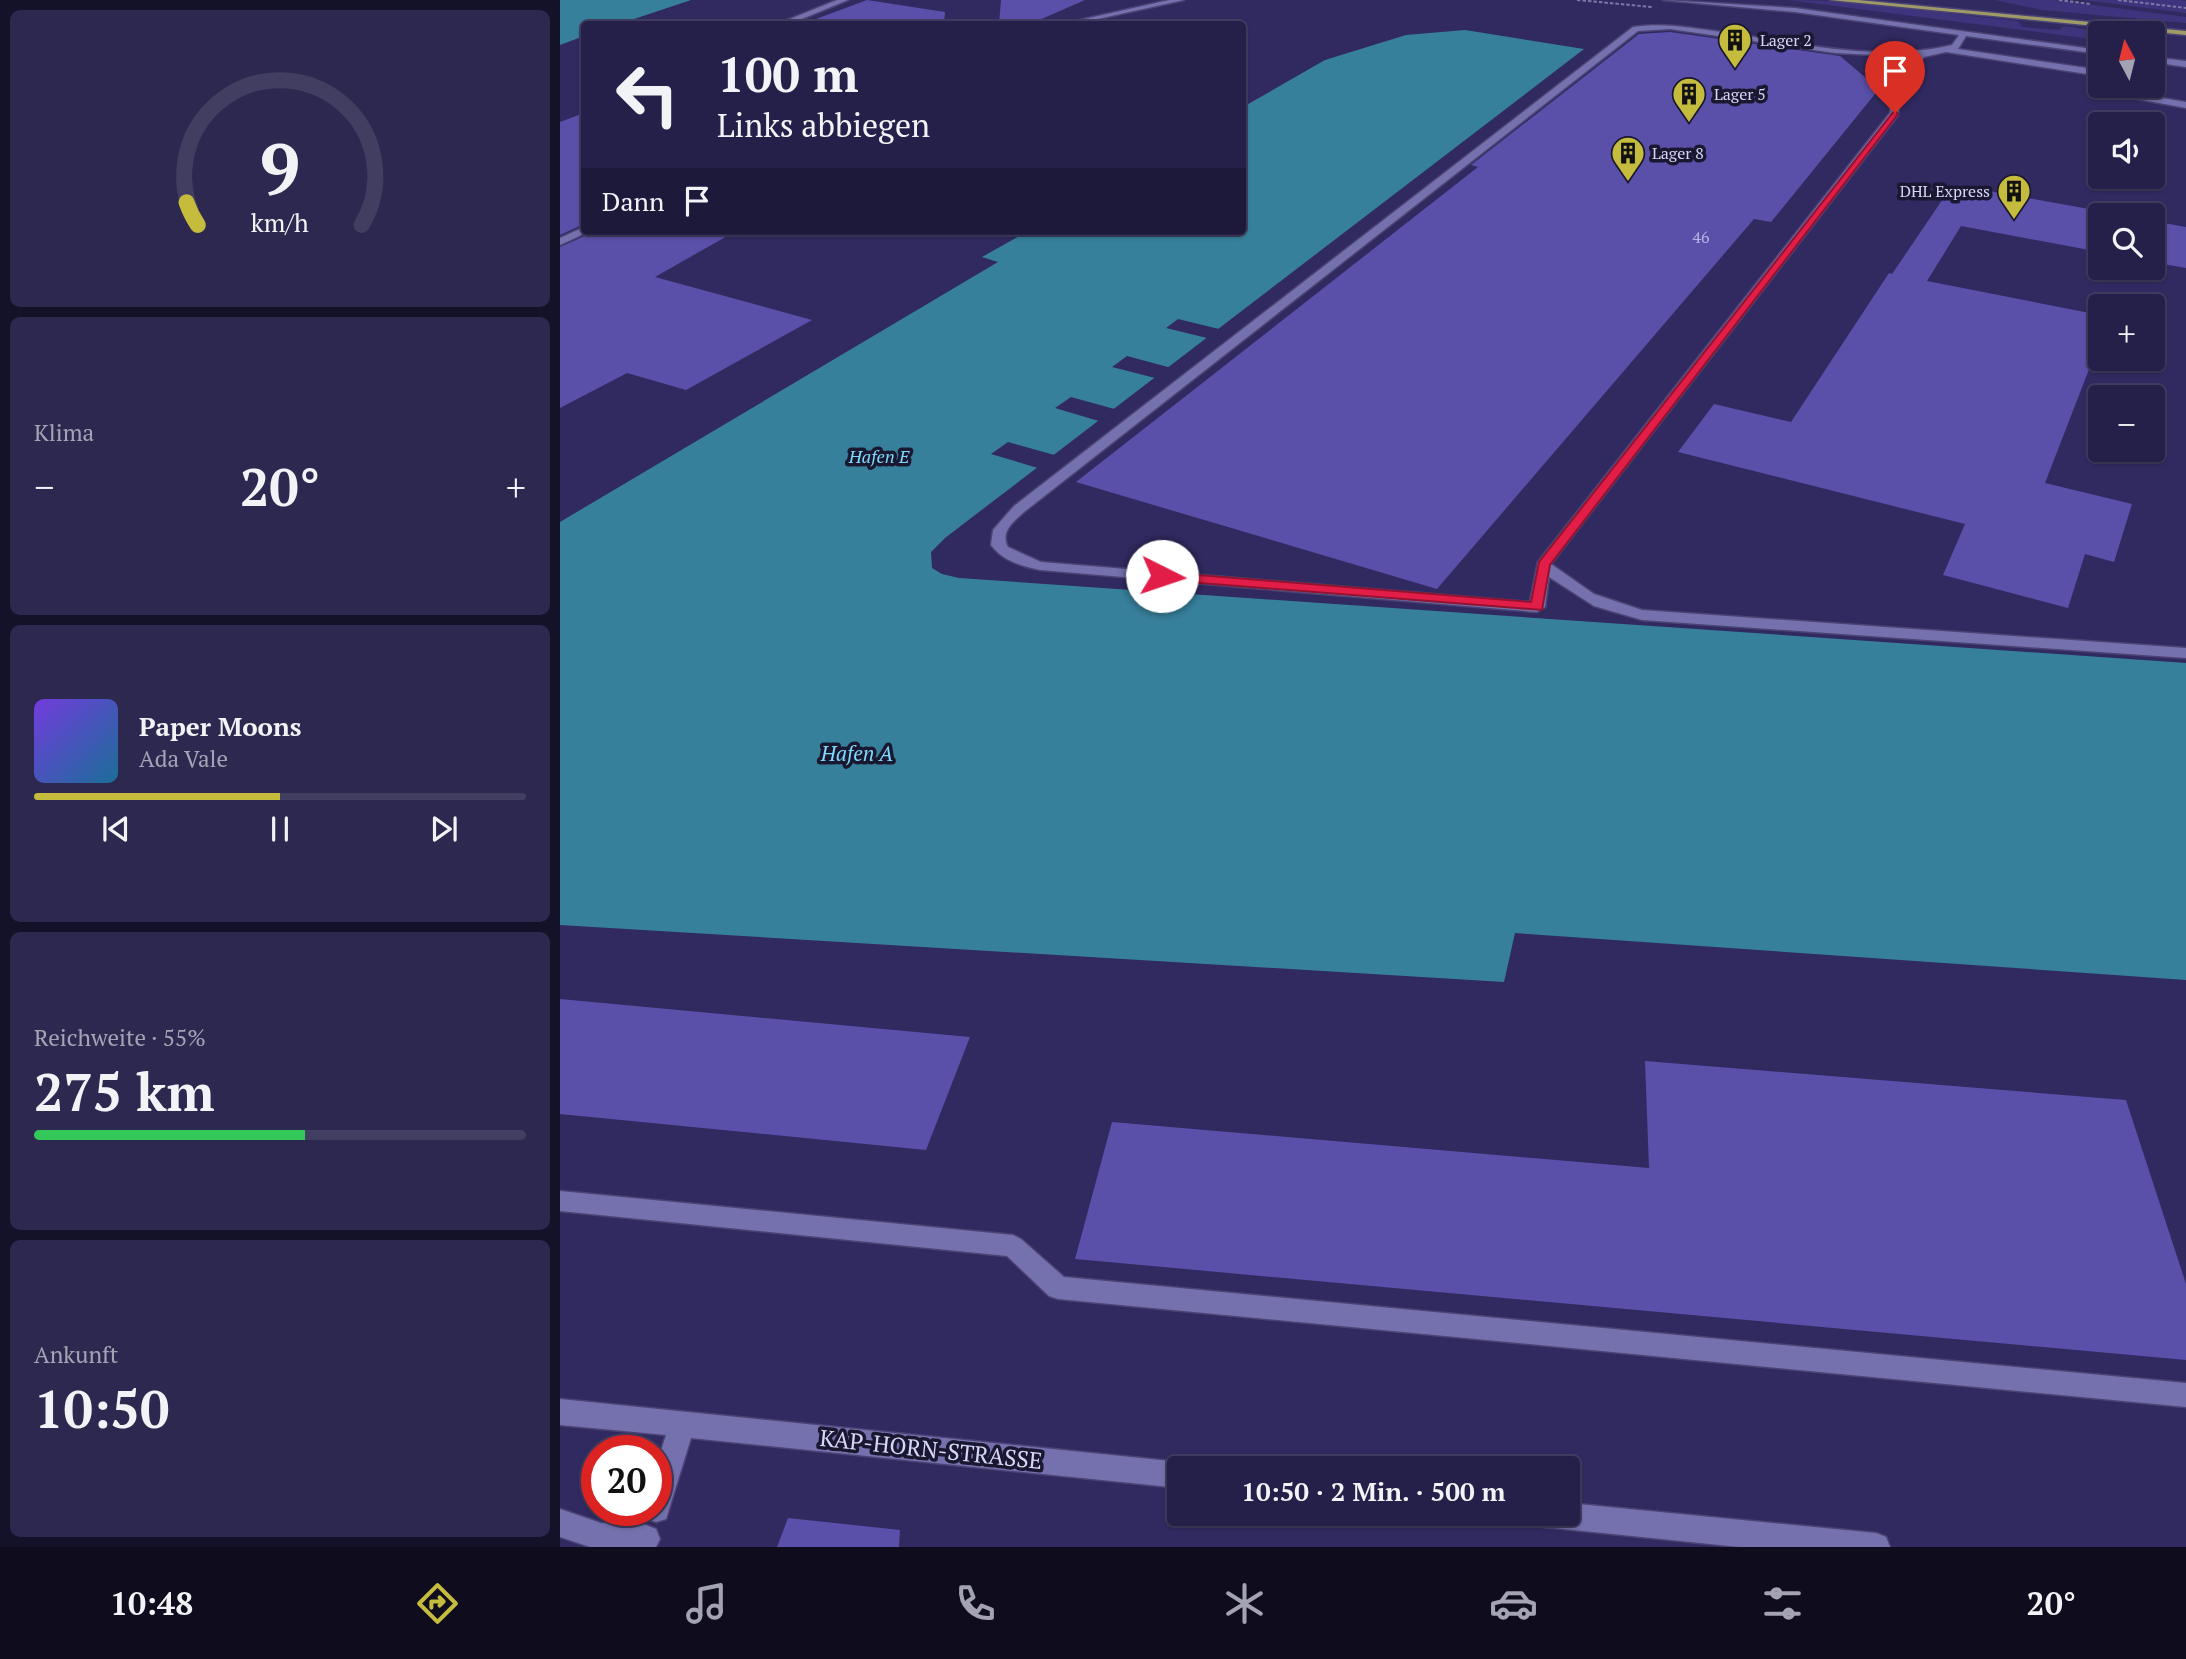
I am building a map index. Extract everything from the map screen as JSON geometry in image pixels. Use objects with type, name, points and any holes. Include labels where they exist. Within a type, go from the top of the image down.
[{"type":"main road","points":[[1833,0],[2186,33]]},
{"type":"main road","points":[[1892,0],[2186,27]]},
{"type":"street","points":[[789,21],[844,0]]},
{"type":"street","points":[[1080,21],[1180,0]]},
{"type":"street","points":[[1667,0],[1795,10],[2088,50]]},
{"type":"street","points":[[1921,55],[1897,86],[1895,113],[1543,565],[1538,607],[1040,566],[1005,553],[998,542],[999,531],[1019,509],[1636,29],[1670,27],[1835,51],[1921,55],[1955,47],[1964,33]]},
{"type":"street","points":[[1949,50],[2088,71]]},
{"type":"street","points":[[2165,61],[2186,64]]},
{"type":"street","points":[[2142,98],[2186,105]]},
{"type":"street","points":[[560,242],[581,232]]},
{"type":"street","points":[[1543,565],[1577,592],[1596,603],[1642,615],[2186,653]]},
{"type":"street","points":[[560,1201],[1013,1246],[1058,1289],[2186,1395]]},
{"type":"street","name":"KAP-HORN-STRASSE","points":[[560,1412],[1167,1474]]},
{"type":"street","points":[[672,1458],[683,1423]]},
{"type":"street","points":[[1580,1518],[1876,1547]]},
{"type":"street","points":[[560,1523],[601,1537],[645,1543],[650,1526]]},
{"type":"path","points":[[2118,0],[2186,8]]},
{"type":"shaded area","points":[[1788,0],[1874,5],[2018,21],[2022,27],[2059,30],[2064,26],[2088,30],[2088,38]]},
{"type":"shaded area","points":[[1857,0],[2095,21],[2088,22]]},
{"type":"shaded area","points":[[1995,0],[2053,0],[2186,17],[2186,23],[2165,21],[2042,10]]},
{"type":"shaded area","points":[[2084,0],[2180,0],[2186,1],[2186,13]]},
{"type":"shaded area","points":[[2165,27],[2186,29],[2165,29]]},
{"type":"water","points":[[560,0],[691,0],[628,21],[581,21],[581,37],[560,45]]},
{"type":"water","name":"Hafen A","points":[[1465,30],[1584,49],[945,538],[931,552],[932,568],[942,574],[959,578],[2186,663],[2186,980],[1515,933],[1504,982],[560,925],[560,522],[998,262],[982,257],[1021,235],[1246,235],[1246,105],[1325,60],[1406,35]]},
{"type":"pier","points":[[1178,319],[1223,330],[1211,339],[1166,328]]},
{"type":"pier","points":[[1127,356],[1173,368],[1159,379],[1112,367]]},
{"type":"pier","points":[[1071,397],[1118,410],[1102,422],[1055,408]]},
{"type":"pier","points":[[1008,442],[1058,456],[1041,469],[991,454]]},
{"type":"building","points":[[867,0],[945,12],[944,21],[811,21]]},
{"type":"building","points":[[1001,0],[1085,0],[1037,21],[999,21]]},
{"type":"building","points":[[1670,32],[1840,56],[1879,89],[1771,222],[1754,219],[1437,589],[1076,482],[1478,167],[1471,165],[1639,34]]},
{"type":"building","points":[[581,114],[581,225],[560,235],[560,122]]},
{"type":"building","points":[[1949,190],[1980,196],[1983,190],[2088,209],[2088,250],[1961,226],[1927,281],[2088,313],[2088,371],[2045,483],[2132,504],[2114,562],[2085,554],[2068,608],[1943,575],[1965,524],[1678,452],[1714,404],[1791,422],[1889,273],[1892,274]]},
{"type":"building","points":[[2165,223],[2186,227],[2186,268],[2165,264]]},
{"type":"building","points":[[587,235],[729,235],[655,277],[812,320],[686,390],[627,373],[560,408],[560,247]]},
{"type":"building","points":[[560,999],[970,1037],[926,1150],[560,1114]]},
{"type":"building","points":[[1645,1061],[2126,1100],[2186,1284],[2186,1360],[1075,1259],[1112,1122],[1649,1168]]},
{"type":"building","points":[[788,1518],[900,1530],[899,1547],[777,1547]]},
{"type":"place","name":"Lager 2","points":[[1735,70]]},
{"type":"place","name":"Lager 5","points":[[1689,124]]},
{"type":"place","name":"Lager 8","points":[[1628,183]]},
{"type":"place","name":"DHL Express","points":[[2014,221]]},
{"type":"route","points":[[1162,576],[1538,607],[1543,565],[1895,113]]},
{"type":"water label","name":"Hafen E","points":[[879,456]]}]
